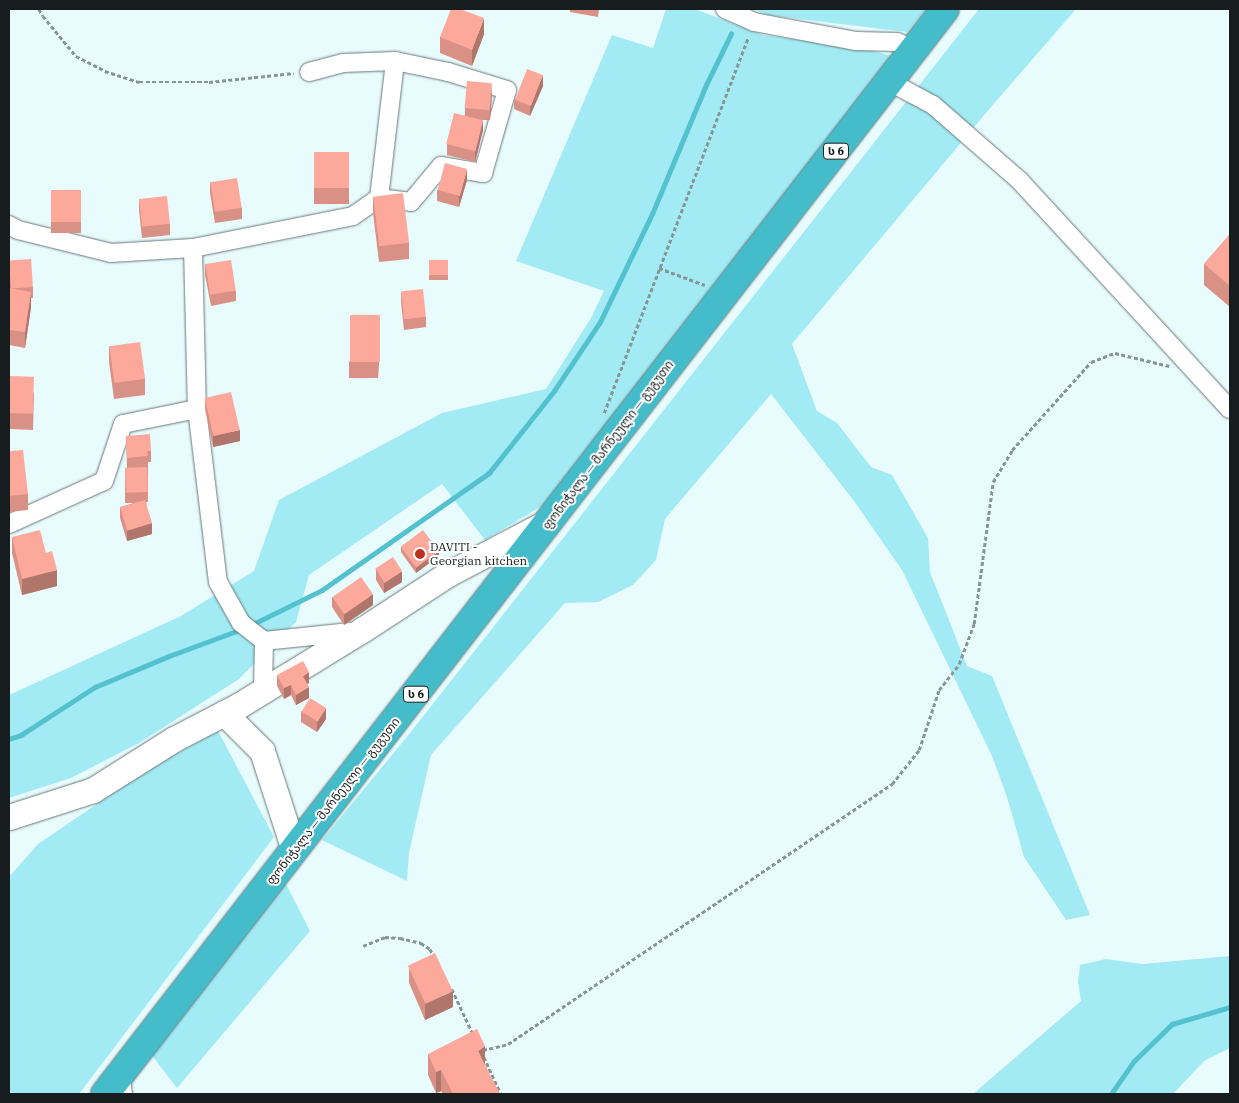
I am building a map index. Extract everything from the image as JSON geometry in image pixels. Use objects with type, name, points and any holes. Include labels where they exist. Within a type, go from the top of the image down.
[{"type":"highway","name":"ფონიჭალა — მარნეული — გუგუთი","points":[[105,1094],[126,1082],[294,850],[552,520],[725,292],[945,9]]},
{"type":"street","points":[[725,9],[754,22],[856,41],[897,42],[914,48]]},
{"type":"street","points":[[9,225],[18,230],[111,253],[193,248],[352,216],[379,198],[411,202],[441,166],[483,172],[507,90],[448,72],[395,61],[343,63],[308,72]]},
{"type":"street","points":[[379,198],[395,61]]},
{"type":"street","points":[[890,82],[933,106],[1020,180],[1230,409]]},
{"type":"street","points":[[193,248],[197,409],[218,582],[241,623],[264,642],[334,636],[362,630]]},
{"type":"street","points":[[9,524],[104,481],[123,424],[197,409]]},
{"type":"street","points":[[9,817],[93,790],[174,739],[224,713],[362,630],[448,574],[552,520]]},
{"type":"street","points":[[263,689],[264,642]]},
{"type":"street","points":[[224,713],[262,751],[294,850]]},
{"type":"path","points":[[40,9],[42,16],[76,56],[105,71],[139,82],[209,82],[308,72]]},
{"type":"path","points":[[615,436],[601,420],[754,22]]},
{"type":"path","points":[[659,268],[725,292]]},
{"type":"path","points":[[501,1094],[481,1050],[508,1044],[892,784],[919,750],[939,690],[959,664],[974,624],[993,482],[1012,450],[1091,362],[1115,353],[1166,366],[1190,366]]},
{"type":"path","points":[[363,946],[385,937],[400,938],[421,943],[430,949],[437,960]]},
{"type":"path","points":[[449,982],[477,1042]]},
{"type":"shaded area","points":[[666,9],[695,9],[763,35],[865,49],[892,56],[550,501],[485,540],[442,484],[309,575],[296,622],[239,679],[139,743],[71,778],[9,798],[9,695],[181,616],[254,571],[279,500],[442,413],[546,389],[591,318],[604,291],[516,261],[612,35],[653,48]]},
{"type":"shaded area","points":[[754,9],[926,9],[907,32],[767,15]]},
{"type":"shaded area","points":[[979,9],[1076,9],[985,114],[792,344],[817,411],[837,423],[871,467],[892,475],[928,538],[930,572],[967,666],[992,676],[1090,915],[1066,920],[1024,857],[1007,797],[992,756],[902,570],[854,501],[771,394],[665,519],[656,560],[633,585],[598,602],[565,603],[431,755],[409,853],[407,881],[322,840],[410,733]]},
{"type":"shaded area","points":[[218,731],[274,837],[79,1094],[9,1094],[9,877],[38,844],[147,770]]},
{"type":"shaded area","points":[[285,882],[310,931],[177,1088],[150,1053]]},
{"type":"shaded area","points":[[1230,956],[1230,1048],[1204,1061],[1173,1094],[973,1094],[1081,1001],[1078,982],[1080,965],[1106,959],[1142,964]]},
{"type":"building","points":[[451,9],[460,9],[484,18],[472,50],[440,37]]},
{"type":"building","points":[[527,69],[543,75],[531,106],[515,100]]},
{"type":"building","points":[[467,81],[492,83],[490,110],[465,108]]},
{"type":"building","points":[[454,113],[483,120],[475,151],[446,144]]},
{"type":"building","points":[[314,152],[349,152],[349,188],[314,188]]},
{"type":"building","points":[[445,163],[467,169],[460,196],[438,190]]},
{"type":"building","points":[[237,178],[242,208],[215,212],[210,182]]},
{"type":"building","points":[[51,190],[81,190],[81,222],[51,222]]},
{"type":"building","points":[[403,193],[409,243],[379,246],[373,197]]},
{"type":"building","points":[[167,196],[170,224],[142,227],[139,199]]},
{"type":"building","points":[[1230,234],[1230,286],[1204,264]]},
{"type":"building","points":[[31,259],[33,287],[11,288],[9,261]]},
{"type":"building","points":[[231,260],[236,291],[210,295],[205,264]]},
{"type":"building","points":[[429,260],[448,260],[448,275],[429,275]]},
{"type":"building","points":[[9,288],[31,292],[25,332],[9,330]]},
{"type":"building","points":[[423,289],[426,317],[404,319],[401,291]]},
{"type":"building","points":[[350,315],[380,315],[380,362],[350,362]]},
{"type":"building","points":[[140,342],[145,379],[114,383],[109,346]]},
{"type":"building","points":[[9,376],[34,377],[33,414],[9,413]]},
{"type":"building","points":[[231,392],[240,430],[213,436],[205,398]]},
{"type":"building","points":[[150,434],[151,451],[147,451],[148,456],[127,458],[126,436]]},
{"type":"building","points":[[23,450],[28,494],[9,496],[9,451]]},
{"type":"building","points":[[147,467],[148,492],[126,493],[125,468]]},
{"type":"building","points":[[145,500],[152,523],[127,531],[120,508]]},
{"type":"building","points":[[40,530],[46,553],[52,551],[57,570],[22,579],[12,537]]},
{"type":"building","name":"DAVITI - Georgian kitchen","points":[[423,530],[439,551],[416,568],[401,547]]},
{"type":"building","points":[[393,557],[402,571],[385,583],[375,568]]},
{"type":"building","points":[[361,577],[373,594],[344,614],[332,597]]},
{"type":"building","points":[[303,661],[309,672],[303,676],[309,687],[296,695],[291,685],[284,688],[277,675]]},
{"type":"building","points":[[310,698],[326,708],[318,722],[302,712]]},
{"type":"building","points":[[435,953],[453,991],[426,1004],[408,966]]},
{"type":"building","points":[[477,1029],[485,1046],[478,1051],[500,1094],[453,1094],[441,1070],[436,1072],[428,1054]]},
{"type":"waterway","points":[[251,625],[322,590],[489,473],[554,391],[600,322],[652,214],[706,85],[731,34]]},
{"type":"waterway","points":[[9,739],[21,735],[95,687],[169,656],[242,629]]},
{"type":"waterway","points":[[1111,1094],[1134,1061],[1172,1024],[1230,1007]]},
{"type":"place","name":"DAVITI - Georgian kitchen","points":[[420,554]]}]
